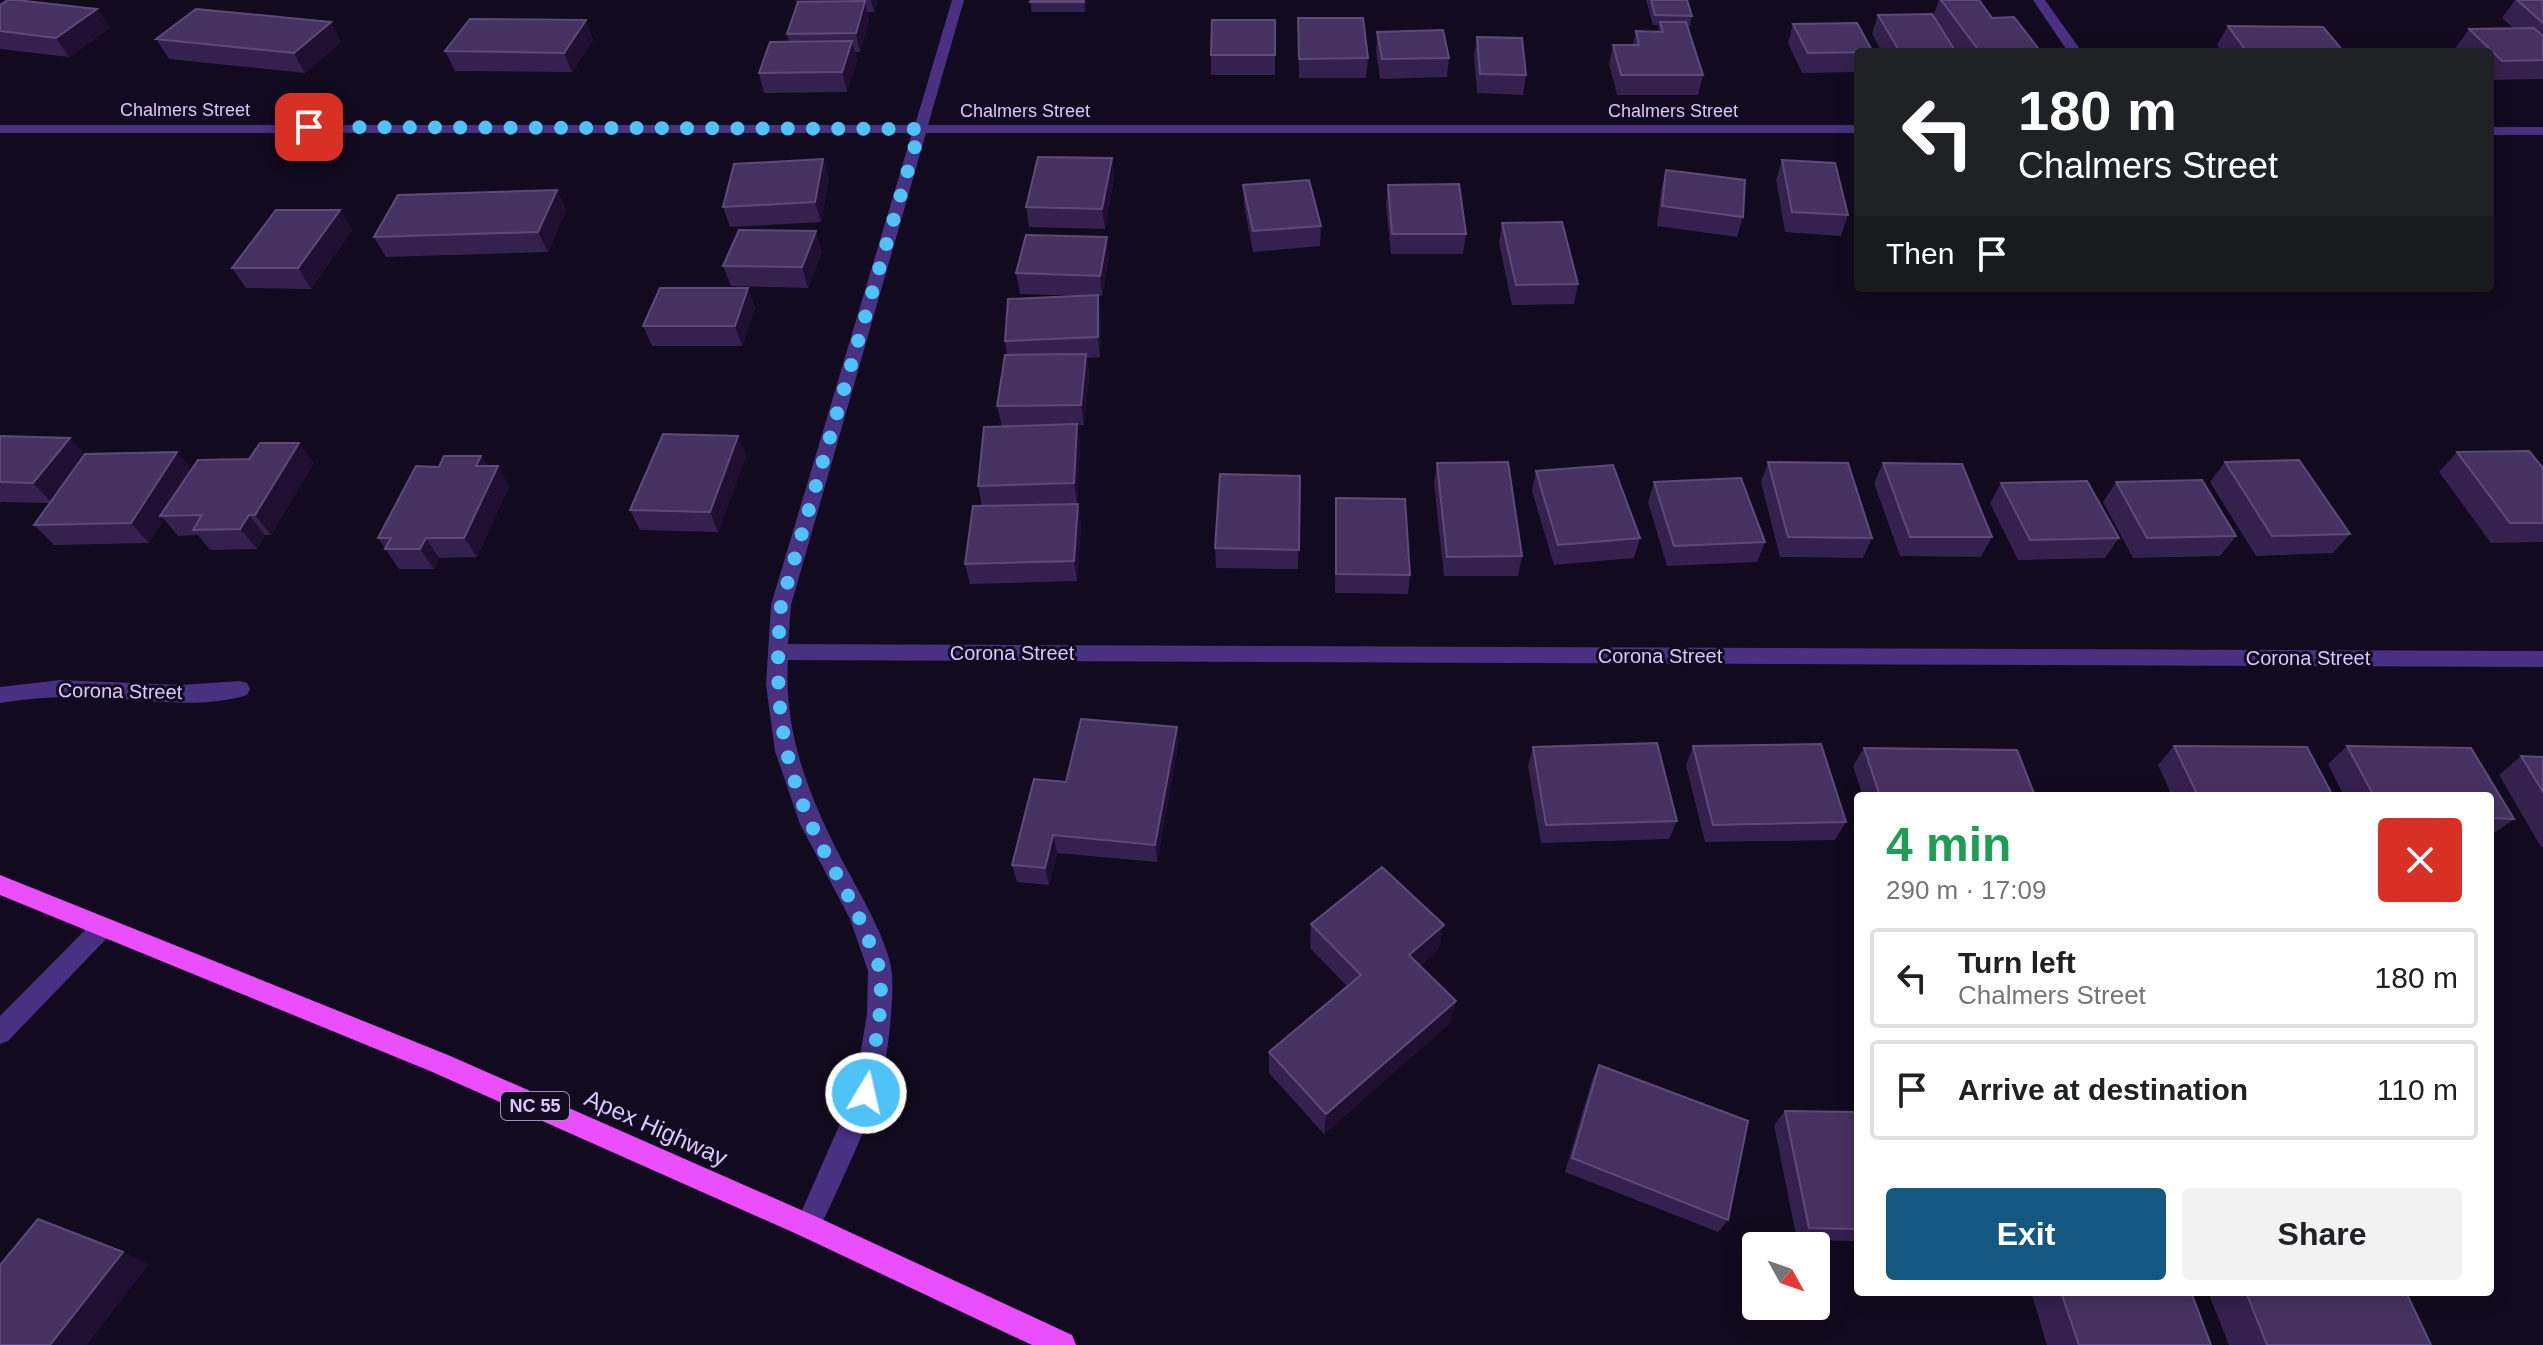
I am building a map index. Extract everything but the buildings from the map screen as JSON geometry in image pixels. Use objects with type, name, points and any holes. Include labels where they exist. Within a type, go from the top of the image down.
[{"type":"main road","name":"Apex Highway","points":[[0,885],[439,1063],[808,1226],[1062,1345]]},
{"type":"street","points":[[808,1226],[866,1093],[879,1014],[880,971],[860,916],[811,824],[785,751],[776,685],[781,605],[958,0]]},
{"type":"street","points":[[2039,0],[2072,48]]},
{"type":"street","name":"Chalmers Street","points":[[0,129],[1854,129]]},
{"type":"street","points":[[2494,131],[2543,131]]},
{"type":"street","name":"Corona Street","points":[[777,652],[2543,659]]},
{"type":"street","name":"Corona Street","points":[[0,695],[87,687],[212,694],[240,689]]},
{"type":"street","points":[[0,1033],[102,928]]},
{"type":"route","points":[[309,127],[920,129],[781,605],[777,652],[776,685],[785,751],[811,824],[860,916],[880,971],[879,1014],[866,1093]]}]
